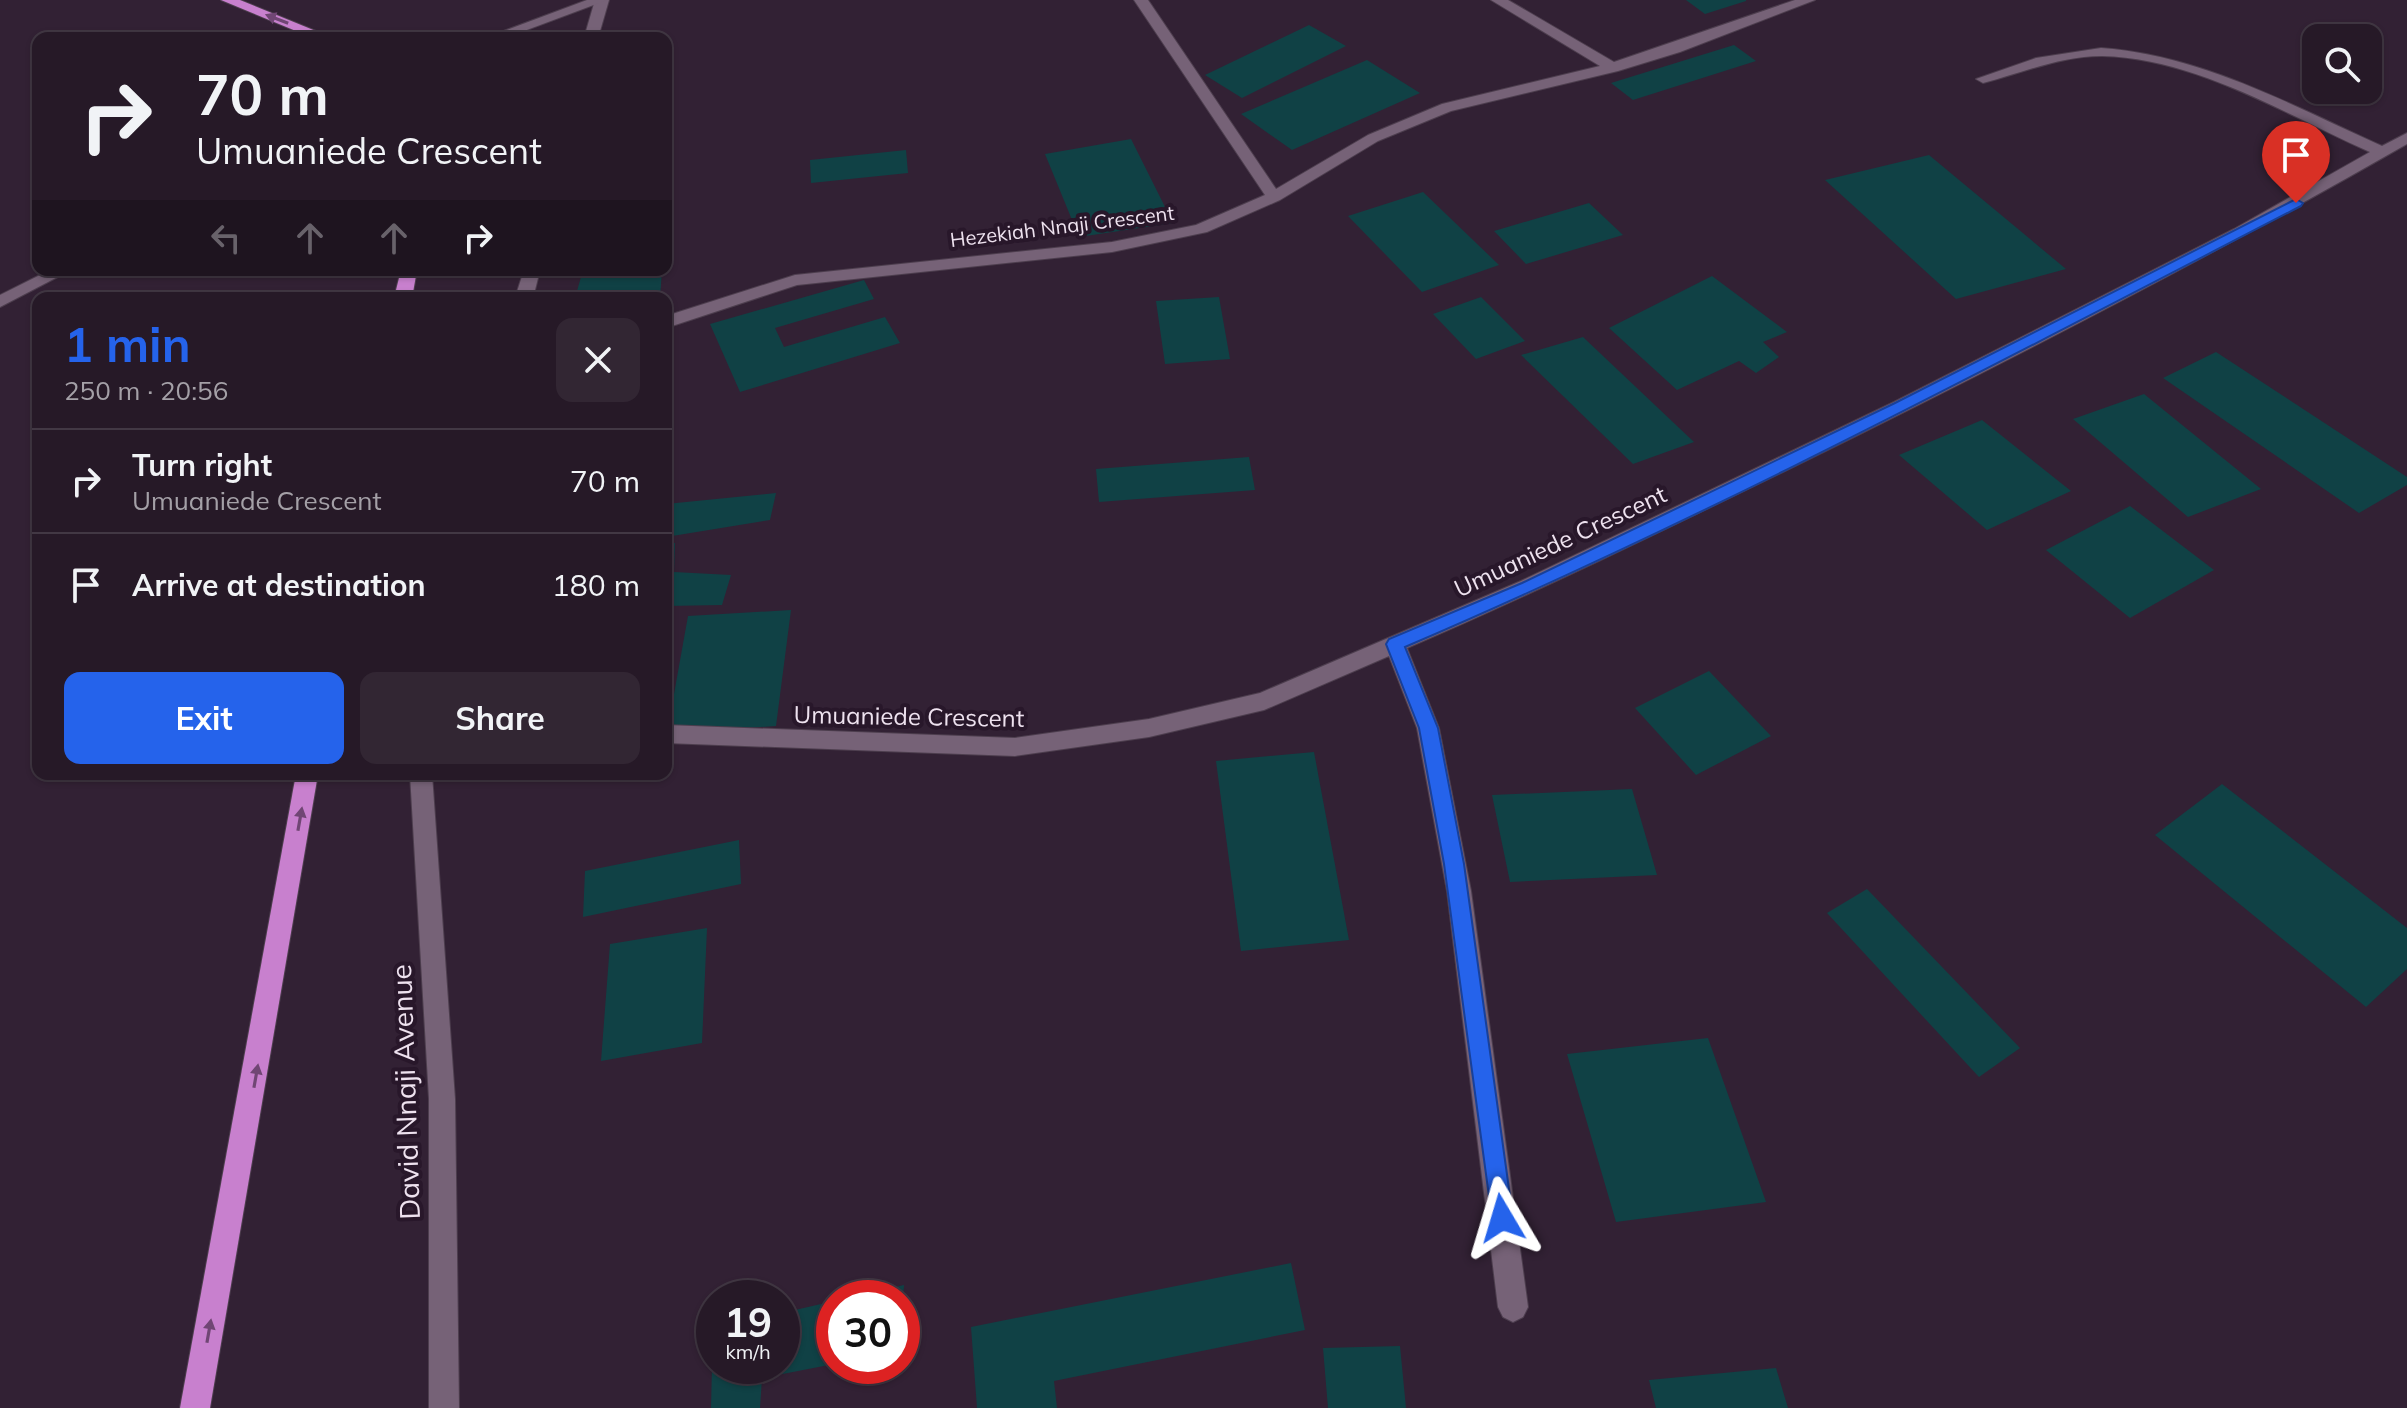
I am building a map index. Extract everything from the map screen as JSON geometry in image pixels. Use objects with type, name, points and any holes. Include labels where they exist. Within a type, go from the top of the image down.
[{"type":"highway","points":[[228,0],[311,32]]},
{"type":"highway","points":[[195,1408],[306,780]]},
{"type":"street","points":[[511,32],[601,0]]},
{"type":"street","points":[[593,32],[601,0]]},
{"type":"street","points":[[1141,0],[1274,197]]},
{"type":"street","points":[[1498,0],[1613,68]]},
{"type":"street","name":"Hezekiah Nnaji Crescent","points":[[672,320],[795,280],[1155,240],[1201,229],[1274,197],[1373,138],[1447,107],[1613,68],[1675,49],[1808,0]]},
{"type":"street","points":[[545,32],[566,15]]},
{"type":"street","points":[[1983,79],[2056,56],[2127,53],[2192,71],[2382,152]]},
{"type":"street","name":"Umuaniede Crescent","points":[[672,734],[1015,747],[1149,728],[1264,701],[1528,587],[1901,406],[2240,233],[2407,138]]},
{"type":"street","points":[[0,302],[51,276]]},
{"type":"street","points":[[1395,644],[1428,728],[1459,891],[1513,1307]]},
{"type":"street","name":"David Nnaji Avenue","points":[[421,780],[442,1099],[444,1408]]},
{"type":"building","points":[[1686,0],[1746,0],[1746,1],[1705,14]]},
{"type":"building","points":[[1309,25],[1346,46],[1242,98],[1205,75]]},
{"type":"building","points":[[1734,45],[1756,61],[1633,100],[1611,83]]},
{"type":"building","points":[[1367,60],[1420,93],[1292,150],[1241,114]]},
{"type":"building","points":[[1131,139],[1173,223],[1079,237],[1045,154]]},
{"type":"building","points":[[906,150],[908,173],[811,183],[810,160]]},
{"type":"building","points":[[1929,155],[2066,269],[1956,299],[1825,180]]},
{"type":"building","points":[[1423,192],[1499,265],[1422,292],[1348,216]]},
{"type":"building","points":[[1589,203],[1623,235],[1526,264],[1494,231]]},
{"type":"building","points":[[581,276],[662,276],[660,292],[577,292]]},
{"type":"building","points":[[1712,276],[1787,332],[1763,342],[1779,357],[1756,373],[1739,361],[1677,390],[1609,328]]},
{"type":"building","points":[[864,280],[874,299],[775,328],[784,347],[885,317],[900,343],[740,392],[710,324]]},
{"type":"building","points":[[1219,297],[1230,359],[1165,364],[1156,301]]},
{"type":"building","points":[[1481,297],[1525,341],[1476,359],[1433,314]]},
{"type":"building","points":[[1583,337],[1694,442],[1633,464],[1521,355]]},
{"type":"building","points":[[2216,352],[2407,477],[2407,485],[2359,513],[2163,378]]},
{"type":"building","points":[[2144,394],[2261,489],[2188,517],[2073,419]]},
{"type":"building","points":[[1982,420],[2071,491],[1987,530],[1899,455]]},
{"type":"building","points":[[1249,457],[1255,490],[1099,502],[1096,469]]},
{"type":"building","points":[[776,493],[770,520],[672,536],[672,503]]},
{"type":"building","points":[[2130,506],[2214,570],[2130,618],[2046,550]]},
{"type":"building","points":[[672,543],[675,543],[674,572],[731,575],[722,605],[672,606]]},
{"type":"building","points":[[791,610],[776,726],[672,733],[672,705],[688,616]]},
{"type":"building","points":[[1709,671],[1771,736],[1696,775],[1635,708]]},
{"type":"building","points":[[1314,752],[1349,940],[1241,951],[1216,761]]},
{"type":"building","points":[[2222,784],[2407,928],[2407,969],[2366,1007],[2155,835]]},
{"type":"building","points":[[1632,789],[1657,875],[1510,882],[1492,795]]},
{"type":"building","points":[[739,840],[741,884],[583,917],[585,871]]},
{"type":"building","points":[[1867,889],[2020,1048],[1979,1077],[1827,913]]},
{"type":"building","points":[[707,928],[702,1043],[601,1061],[610,944]]},
{"type":"building","points":[[1708,1038],[1766,1202],[1616,1222],[1567,1054]]},
{"type":"building","points":[[1291,1263],[1305,1330],[1054,1381],[1057,1408],[977,1408],[971,1327]]},
{"type":"building","points":[[816,1305],[816,1368],[800,1371],[800,1309]]},
{"type":"building","points":[[1400,1346],[1406,1408],[1328,1408],[1323,1348]]},
{"type":"building","points":[[1776,1368],[1788,1408],[1656,1408],[1649,1380]]},
{"type":"building","points":[[712,1384],[762,1384],[760,1408],[711,1408]]},
{"type":"route","points":[[1502,1218],[1454,864],[1428,728],[1395,644],[1528,587],[1901,406],[2296,203]]}]
